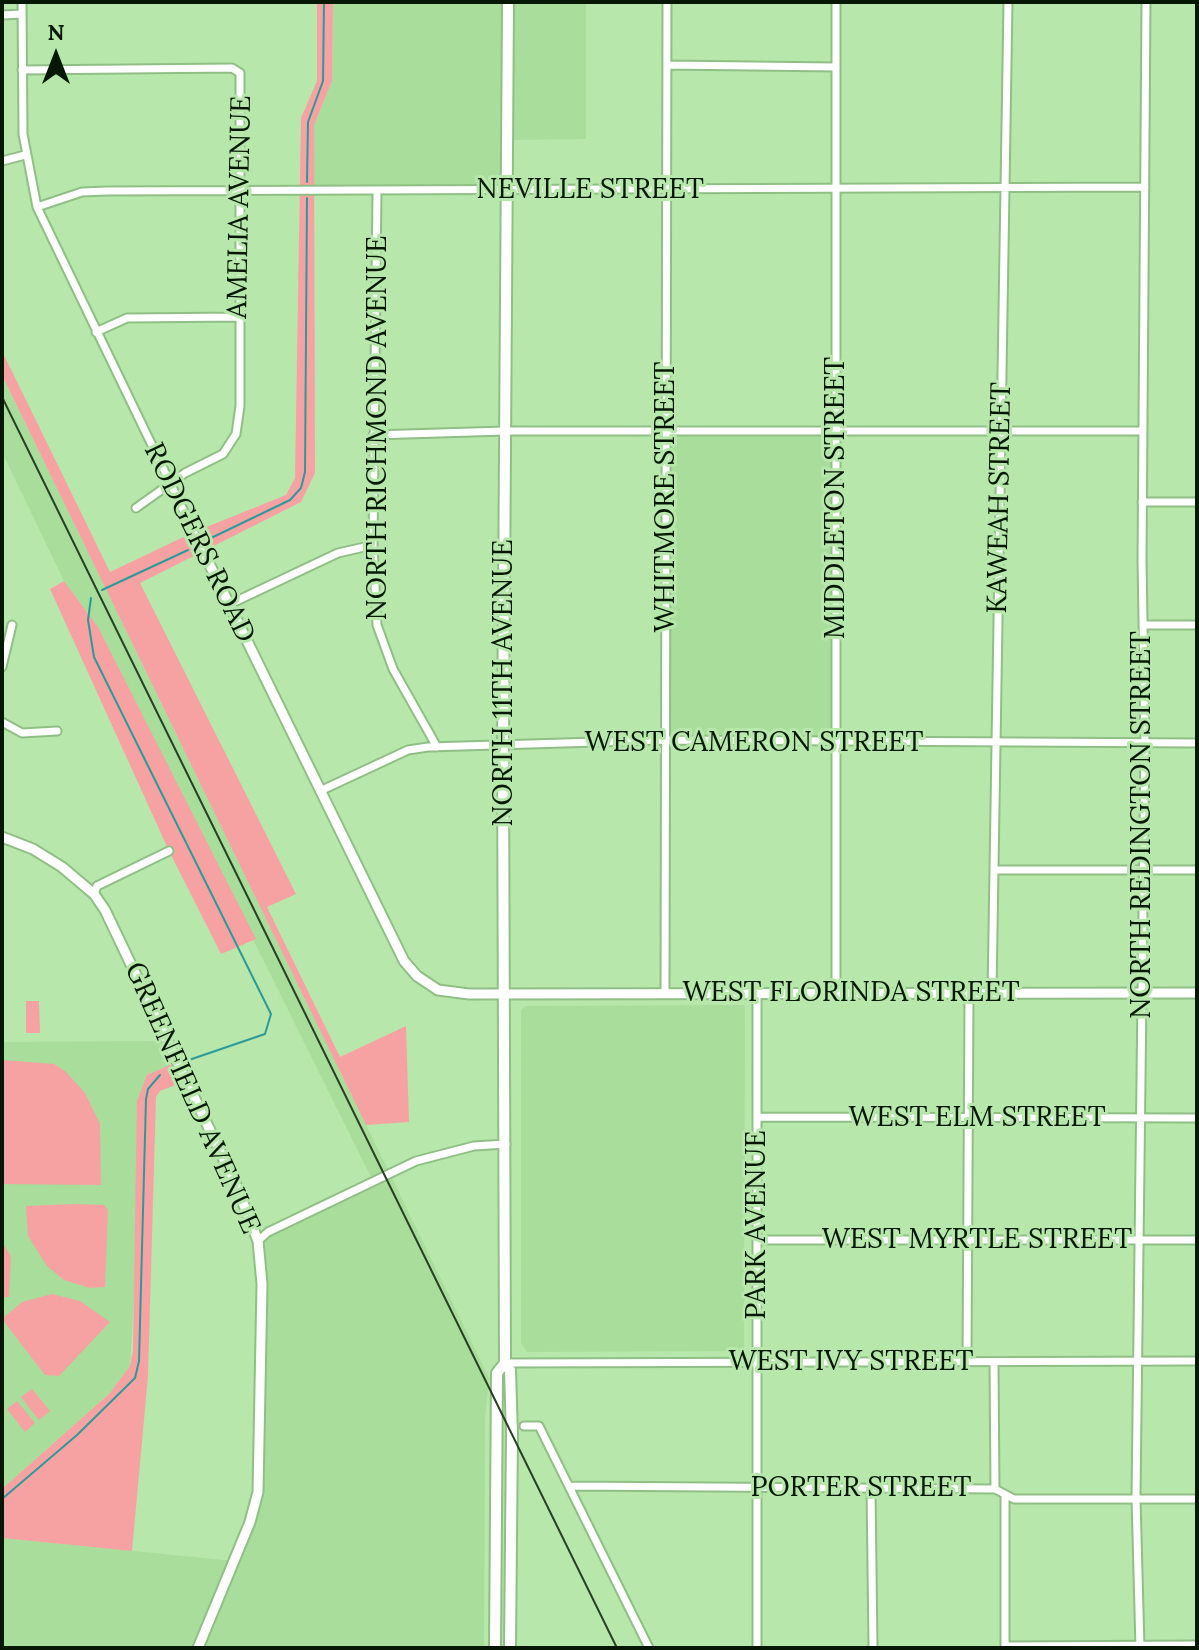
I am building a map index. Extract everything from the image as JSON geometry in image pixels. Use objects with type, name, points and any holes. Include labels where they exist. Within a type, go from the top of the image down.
[{"type":"main road","name":"NORTH 11TH AVENUE","points":[[508,2],[503,745],[505,1363],[510,1370],[511,1421],[510,1648]]},
{"type":"main road","name":"NORTH 11TH AVENUE","points":[[495,1648],[497,1373],[505,1363]]},
{"type":"street","name":"RODGERS ROAD","points":[[22,2],[25,155],[37,207],[170,484],[409,968],[438,990],[505,993]]},
{"type":"street","name":"WHITMORE STREET","points":[[665,993],[667,2]]},
{"type":"street","name":"MIDDLETON STREET","points":[[836,2],[836,993]]},
{"type":"street","name":"KAWEAH STREET","points":[[992,993],[1008,2]]},
{"type":"street","name":"NORTH REDINGTON STREET","points":[[1140,1647],[1136,1498],[1145,743],[1142,502],[1146,2]]},
{"type":"street","points":[[2,15],[22,14]]},
{"type":"street","points":[[667,65],[836,67]]},
{"type":"street","name":"AMELIA AVENUE","points":[[22,70],[238,70],[241,77],[240,406],[232,443],[223,454],[170,484],[136,508]]},
{"type":"street","points":[[2,161],[25,155]]},
{"type":"street","name":"NEVILLE STREET","points":[[37,207],[82,192],[1145,187]]},
{"type":"street","name":"NORTH RICHMOND AVENUE","points":[[377,191],[373,545],[380,638],[437,747]]},
{"type":"street","points":[[96,332],[127,318],[239,317]]},
{"type":"street","points":[[373,435],[505,431],[1143,431]]},
{"type":"street","points":[[1142,502],[1197,502]]},
{"type":"street","points":[[230,604],[338,553],[373,545]]},
{"type":"street","points":[[2,667],[12,625]]},
{"type":"street","points":[[1143,625],[1197,625]]},
{"type":"street","points":[[2,722],[22,733],[57,731]]},
{"type":"street","name":"WEST CAMERON STREET","points":[[320,791],[408,750],[437,747],[665,740],[1197,743]]},
{"type":"street","name":"GREENFIELD AVENUE","points":[[2,837],[48,857],[94,894],[116,932],[236,1185],[258,1241],[262,1295],[258,1492],[250,1522],[198,1648]]},
{"type":"street","points":[[94,894],[97,886],[169,851]]},
{"type":"street","points":[[994,870],[1197,870]]},
{"type":"street","name":"WEST FLORINDA STREET","points":[[505,993],[1197,993]]},
{"type":"street","name":"PARK AVENUE","points":[[757,993],[757,1648]]},
{"type":"street","points":[[967,1362],[969,993]]},
{"type":"street","name":"WEST ELM STREET","points":[[757,1117],[1197,1118]]},
{"type":"street","points":[[258,1241],[268,1232],[416,1161],[474,1146],[506,1144]]},
{"type":"street","name":"WEST MYRTLE STREET","points":[[758,1240],[1197,1240]]},
{"type":"street","name":"WEST IVY STREET","points":[[505,1363],[1197,1361]]},
{"type":"street","points":[[994,1362],[995,1489]]},
{"type":"street","points":[[524,1426],[539,1426],[649,1648]]},
{"type":"street","name":"PORTER STREET","points":[[569,1486],[995,1489],[1005,1497],[1197,1499]]},
{"type":"street","points":[[871,1487],[873,1648]]},
{"type":"street","points":[[1005,1497],[1005,1647],[1197,1645]]},
{"type":"shaded area","points":[[317,2],[333,2],[332,81],[314,125],[315,473],[301,502],[140,583],[296,894],[267,907],[340,1057],[406,1026],[409,1122],[366,1125],[2,375],[2,351],[110,572],[194,532],[286,495],[295,478],[301,118],[317,81]]},
{"type":"shaded area","points":[[333,2],[586,2],[586,139],[508,140],[507,191],[314,191],[314,125],[332,81]]},
{"type":"shaded area","points":[[2,375],[489,1378],[485,1418],[484,1648],[2,1648],[2,1538],[234,1561],[256,1506],[258,1241],[373,1181],[98,627],[64,581],[2,452]]},
{"type":"shaded area","points":[[666,431],[836,431],[836,741],[665,740]]},
{"type":"shaded area","points":[[64,581],[98,627],[256,939],[221,954],[169,851],[50,589]]},
{"type":"shaded area","points":[[26,1001],[39,1001],[40,1033],[26,1033]]},
{"type":"shaded area","points":[[745,1005],[742,1351],[527,1352],[521,1343],[521,1010],[526,1006]]},
{"type":"shaded area","points":[[167,1041],[177,1062],[147,1075],[130,1366],[109,1394],[2,1489],[2,1042]]},
{"type":"shaded area","points":[[2,1060],[54,1064],[65,1071],[85,1093],[100,1124],[101,1185],[2,1184]]},
{"type":"shaded area","points":[[177,1062],[186,1081],[160,1091],[156,1097],[148,1376],[132,1551],[2,1538],[2,1489],[109,1394],[130,1366],[133,1351],[137,1101],[147,1075]]},
{"type":"shaded area","points":[[104,1205],[108,1210],[105,1287],[90,1288],[64,1280],[47,1266],[28,1236],[26,1206]]},
{"type":"shaded area","points":[[2,1242],[11,1256],[9,1297],[2,1297]]},
{"type":"shaded area","points":[[52,1294],[80,1301],[110,1322],[59,1376],[45,1375],[2,1319],[22,1302]]},
{"type":"shaded area","points":[[32,1389],[50,1411],[39,1420],[21,1397]]},
{"type":"shaded area","points":[[17,1401],[35,1423],[25,1432],[7,1409]]},
{"type":"waterway","points":[[307,182],[308,122],[323,81],[324,2]]},
{"type":"waterway","points":[[209,539],[290,500],[301,488],[305,472],[307,198]]},
{"type":"waterway","points":[[102,590],[188,550]]},
{"type":"waterway","points":[[91,598],[88,620],[94,657],[271,1014],[265,1034],[183,1062]]},
{"type":"waterway","points":[[2,1499],[77,1435],[135,1378],[139,1361],[146,1099],[148,1089],[160,1075]]},
{"type":"railway","points":[[2,397],[617,1648]]}]
